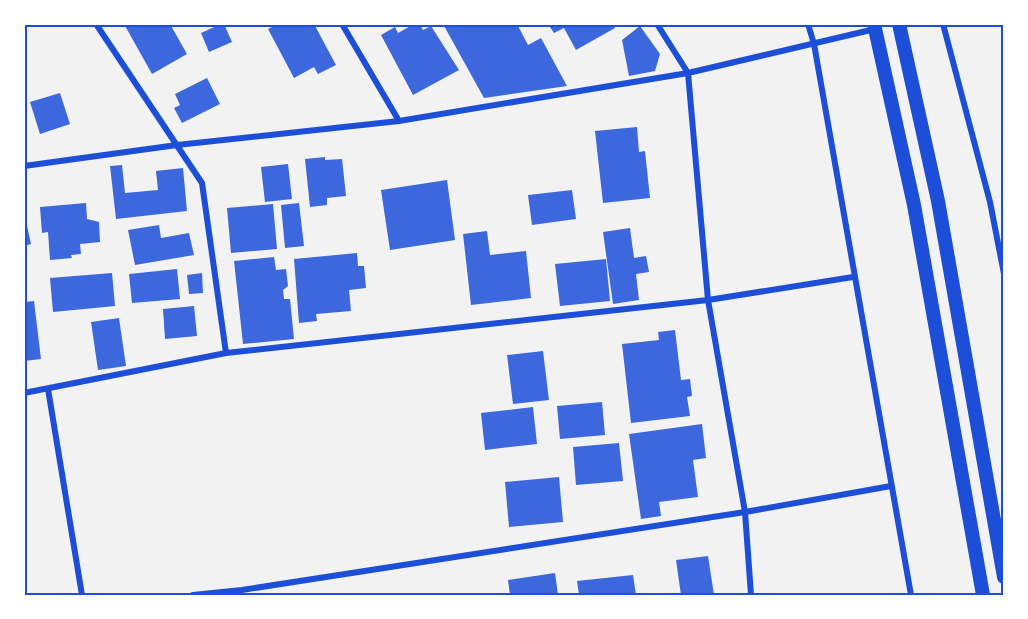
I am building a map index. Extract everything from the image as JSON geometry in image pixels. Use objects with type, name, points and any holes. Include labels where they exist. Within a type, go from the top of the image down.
[{"type":"main road","points":[[899,24],[938,201],[1004,577]]},
{"type":"main road","points":[[874,26],[914,206],[983,595]]},
{"type":"street","points":[[96,24],[202,183],[226,353]]},
{"type":"street","points":[[342,24],[399,121]]},
{"type":"street","points":[[657,24],[688,73],[708,300],[745,512],[751,595]]},
{"type":"street","points":[[808,24],[814,44],[853,277],[911,595]]},
{"type":"street","points":[[943,24],[990,202],[1004,274]]},
{"type":"street","points":[[24,166],[177,145],[399,121],[688,73],[814,44],[874,26]]},
{"type":"street","points":[[24,393],[226,353],[708,300],[853,277]]},
{"type":"street","points":[[48,388],[82,595]]},
{"type":"street","points":[[193,595],[243,592],[745,512],[891,486]]},
{"type":"building","points":[[124,24],[170,24],[187,54],[152,74]]},
{"type":"building","points":[[224,24],[232,42],[209,52],[201,33]]},
{"type":"building","points":[[278,24],[314,24],[336,65],[318,74],[314,67],[294,78],[268,29]]},
{"type":"building","points":[[414,24],[420,24],[423,30],[431,26],[459,70],[413,95],[381,35],[395,27],[398,33]]},
{"type":"building","points":[[443,24],[517,24],[528,45],[541,38],[567,86],[484,98]]},
{"type":"building","points":[[548,24],[613,24],[615,28],[576,50],[564,28],[554,33]]},
{"type":"building","points":[[640,26],[660,54],[655,71],[629,76],[622,40]]},
{"type":"building","points":[[207,78],[220,104],[182,123],[174,108],[180,105],[175,94]]},
{"type":"building","points":[[60,93],[70,124],[40,134],[30,102]]},
{"type":"building","points":[[637,127],[639,152],[645,151],[650,198],[603,203],[595,131]]},
{"type":"building","points":[[325,157],[325,160],[342,159],[346,196],[327,198],[327,205],[310,207],[305,159]]},
{"type":"building","points":[[288,164],[292,199],[265,202],[261,167]]},
{"type":"building","points":[[122,165],[125,193],[158,190],[156,171],[183,168],[187,211],[116,219],[110,166]]},
{"type":"building","points":[[447,180],[455,240],[390,250],[381,190]]},
{"type":"building","points":[[572,190],[576,219],[532,225],[528,195]]},
{"type":"building","points":[[86,203],[87,219],[99,222],[100,242],[80,244],[81,254],[71,255],[72,258],[50,260],[48,232],[42,233],[40,207]]},
{"type":"building","points":[[299,203],[304,246],[285,248],[281,205]]},
{"type":"building","points":[[273,204],[277,249],[231,253],[227,208]]},
{"type":"building","points":[[24,212],[31,244],[24,246]]},
{"type":"building","points":[[159,225],[161,238],[189,233],[194,255],[135,265],[128,230]]},
{"type":"building","points":[[630,228],[634,258],[646,256],[649,272],[636,274],[639,300],[613,304],[603,232]]},
{"type":"building","points":[[487,231],[490,255],[526,251],[531,298],[471,305],[463,234]]},
{"type":"building","points":[[357,253],[358,266],[364,266],[366,288],[349,290],[351,311],[316,314],[317,321],[299,323],[294,259]]},
{"type":"building","points":[[274,257],[276,270],[286,269],[288,286],[283,290],[284,299],[290,299],[294,339],[243,344],[234,261]]},
{"type":"building","points":[[606,259],[610,301],[560,306],[555,264]]},
{"type":"building","points":[[177,269],[180,299],[132,303],[129,274]]},
{"type":"building","points":[[112,273],[115,306],[53,312],[50,278]]},
{"type":"building","points":[[202,273],[203,293],[189,294],[187,275]]},
{"type":"building","points":[[34,301],[41,359],[24,361],[24,302]]},
{"type":"building","points":[[194,306],[197,336],[165,339],[163,309]]},
{"type":"building","points":[[119,318],[126,366],[98,370],[91,322]]},
{"type":"building","points":[[675,330],[681,380],[690,379],[692,396],[687,397],[690,416],[631,423],[622,344],[659,340],[658,332]]},
{"type":"building","points":[[543,351],[549,400],[513,404],[507,355]]},
{"type":"building","points":[[602,402],[605,435],[560,439],[557,406]]},
{"type":"building","points":[[533,407],[537,444],[485,450],[481,413]]},
{"type":"building","points":[[702,424],[706,458],[693,460],[698,497],[659,502],[661,516],[641,519],[629,434]]},
{"type":"building","points":[[619,443],[623,481],[576,485],[573,447]]},
{"type":"building","points":[[559,477],[563,522],[509,527],[505,482]]},
{"type":"building","points":[[708,556],[714,595],[681,595],[676,560]]},
{"type":"building","points":[[555,573],[558,595],[510,595],[508,580]]},
{"type":"building","points":[[633,575],[636,595],[579,595],[577,581]]}]
